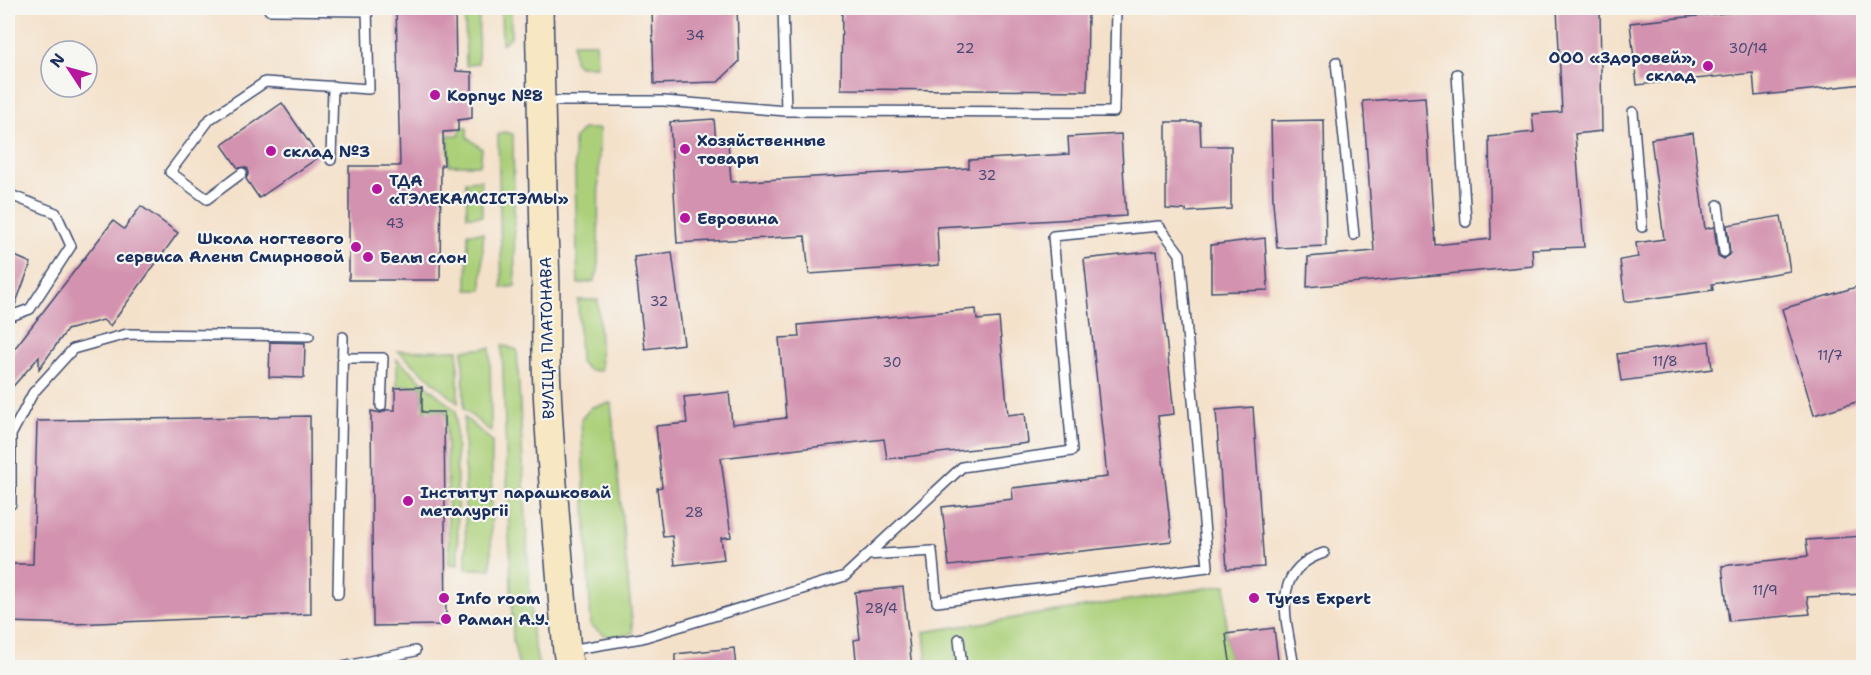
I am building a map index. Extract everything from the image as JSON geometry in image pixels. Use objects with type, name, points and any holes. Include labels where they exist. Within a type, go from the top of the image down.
[{"type":"main road","name":"ВУЛІЦА ПЛАТОНАВА","points":[[539,8],[547,387],[568,659]]},
{"type":"lane","points":[[783,8],[786,111]]},
{"type":"lane","points":[[541,102],[664,101],[786,111],[1114,112],[1116,8]]},
{"type":"lane","points":[[242,173],[207,199],[170,172],[210,119],[266,82],[369,88],[367,9],[268,10]]},
{"type":"lane","points":[[1336,62],[1354,235]]},
{"type":"lane","points":[[1457,74],[1466,222]]},
{"type":"lane","points":[[331,160],[333,86]]},
{"type":"lane","points":[[1634,112],[1642,227]]},
{"type":"lane","points":[[8,194],[56,213],[71,246],[30,309],[8,317]]},
{"type":"lane","points":[[1718,206],[1724,252]]},
{"type":"lane","points":[[568,659],[845,576],[867,555],[962,467],[1072,452],[1053,236],[1159,226],[1180,254],[1208,567],[937,602],[932,551],[867,555]]},
{"type":"lane","points":[[8,504],[11,504],[10,435],[33,393],[73,348],[127,334],[309,336]]},
{"type":"lane","points":[[338,594],[343,337]]},
{"type":"lane","points":[[343,358],[383,358],[381,406]]},
{"type":"lane","points":[[1294,668],[1284,596],[1291,574],[1310,557],[1324,553]]},
{"type":"lane","points":[[959,639],[962,668]]},
{"type":"lane","points":[[338,668],[415,651]]},
{"type":"green space","points":[[465,8],[479,8],[478,63],[466,66]]},
{"type":"green space","points":[[501,8],[511,8],[511,37],[502,44]]},
{"type":"green space","points":[[573,43],[596,43],[597,66],[579,66],[574,61]]},
{"type":"green space","points":[[462,127],[467,127],[467,137],[482,149],[480,165],[449,165],[448,135],[459,135]]},
{"type":"green space","points":[[583,129],[599,129],[598,271],[594,281],[578,284],[574,139]]},
{"type":"green space","points":[[504,132],[513,134],[515,286],[502,288],[498,135]]},
{"type":"green space","points":[[481,180],[482,216],[467,216],[466,181]]},
{"type":"green space","points":[[468,233],[483,233],[482,290],[467,290]]},
{"type":"green space","points":[[578,300],[598,300],[601,371],[589,370],[580,362]]},
{"type":"green space","points":[[502,345],[517,350],[532,634],[539,667],[519,667],[513,640]]},
{"type":"green space","points":[[490,348],[491,432],[464,409],[463,350]]},
{"type":"green space","points":[[458,350],[458,403],[398,351]]},
{"type":"green space","points":[[397,359],[456,411],[458,565],[449,564],[446,411],[424,410],[422,386],[397,386]]},
{"type":"green space","points":[[611,403],[633,633],[615,637],[602,633],[591,625],[581,419],[592,407]]},
{"type":"green space","points":[[464,417],[492,441],[491,569],[466,569]]},
{"type":"green space","points":[[1226,585],[1226,634],[1231,667],[927,667],[924,632]]},
{"type":"building","points":[[396,8],[455,8],[456,71],[472,72],[472,118],[458,120],[458,131],[443,132],[440,280],[349,280],[349,166],[400,166]]},
{"type":"building","points":[[652,8],[737,8],[739,62],[718,82],[654,84]]},
{"type":"building","points":[[842,8],[1088,8],[1087,91],[841,89]]},
{"type":"building","points":[[1557,8],[1600,8],[1602,131],[1575,134],[1584,247],[1532,249],[1533,266],[1307,287],[1308,257],[1374,251],[1363,101],[1425,97],[1435,245],[1491,239],[1489,137],[1534,132],[1532,114],[1562,112]]},
{"type":"building","points":[[1743,8],[1863,8],[1863,84],[1755,96],[1753,73],[1637,85],[1630,23],[1744,11]]},
{"type":"building","name":"склад №3","points":[[282,103],[319,157],[259,198],[246,179],[248,169],[238,168],[222,145]]},
{"type":"building","points":[[714,119],[716,142],[728,141],[731,182],[969,168],[969,160],[1069,154],[1068,137],[1121,134],[1126,216],[937,227],[939,265],[809,274],[805,236],[677,243],[670,122]]},
{"type":"building","points":[[1324,120],[1326,246],[1277,248],[1273,202],[1271,121]]},
{"type":"building","points":[[1166,122],[1200,122],[1201,146],[1231,146],[1231,209],[1186,212],[1186,210],[1166,209]]},
{"type":"building","points":[[1693,133],[1705,229],[1714,227],[1718,256],[1724,259],[1730,254],[1727,225],[1781,216],[1790,271],[1712,284],[1713,290],[1625,302],[1620,260],[1638,257],[1636,243],[1664,239],[1651,139]]},
{"type":"building","points":[[141,206],[178,233],[110,326],[103,320],[67,330],[39,369],[39,357],[8,392],[8,357],[113,221],[124,229]]},
{"type":"building","points":[[1265,238],[1268,290],[1211,292],[1211,245]]},
{"type":"building","points":[[1157,251],[1174,414],[1158,416],[1172,541],[949,566],[942,507],[1013,499],[1012,488],[1107,477],[1084,259]]},
{"type":"building","points":[[672,252],[684,344],[645,349],[634,257]]},
{"type":"building","points":[[8,253],[31,263],[14,308],[8,310]]},
{"type":"building","points":[[1863,285],[1863,400],[1814,415],[1782,309]]},
{"type":"building","points":[[976,309],[977,320],[999,318],[1008,415],[1025,413],[1028,443],[887,459],[884,439],[721,458],[731,537],[721,538],[724,559],[675,565],[672,536],[663,537],[657,488],[662,487],[656,426],[687,423],[684,397],[729,392],[732,424],[786,418],[779,338],[799,337],[798,325]]},
{"type":"building","points":[[1709,341],[1712,369],[1621,381],[1617,354]]},
{"type":"building","points":[[270,342],[305,343],[304,378],[269,377]]},
{"type":"building","name":"Інстытут парашковай металургіі","points":[[422,387],[422,412],[444,412],[446,625],[373,626],[371,411],[381,413],[386,410],[395,410],[395,388]]},
{"type":"building","points":[[1253,407],[1264,567],[1227,569],[1216,410]]},
{"type":"building","points":[[310,416],[311,614],[74,624],[8,622],[8,564],[33,564],[37,421]]},
{"type":"building","points":[[1863,536],[1863,594],[1807,597],[1810,614],[1729,621],[1722,566],[1808,556],[1806,540]]},
{"type":"building","points":[[903,587],[912,668],[857,668],[854,640],[860,639],[855,592]]},
{"type":"building","points":[[1274,628],[1279,668],[1231,668],[1226,634]]},
{"type":"building","points":[[734,648],[736,668],[675,668],[675,654]]},
{"type":"place","name":"ООО «Здоровей», склад","points":[[1708,66]]},
{"type":"place","name":"Корпус №8","points":[[435,95]]},
{"type":"place","name":"Хозяйственные товары","points":[[685,149]]},
{"type":"place","name":"склад №3","points":[[271,151]]},
{"type":"place","name":"ТДА «ТЭЛЕКАМСІСТЭМЫ»","points":[[377,189]]},
{"type":"place","name":"Евровина","points":[[685,218]]},
{"type":"place","name":"Школа ногтевого сервиса Алены Смирновой","points":[[356,247]]},
{"type":"place","name":"Белы слон","points":[[368,257]]},
{"type":"place","name":"Інстытут парашковай металургіі","points":[[408,501]]},
{"type":"place","name":"Info room","points":[[444,598]]},
{"type":"place","name":"Tyres Expert","points":[[1254,598]]},
{"type":"place","name":"Раман А.У.","points":[[446,619]]}]
